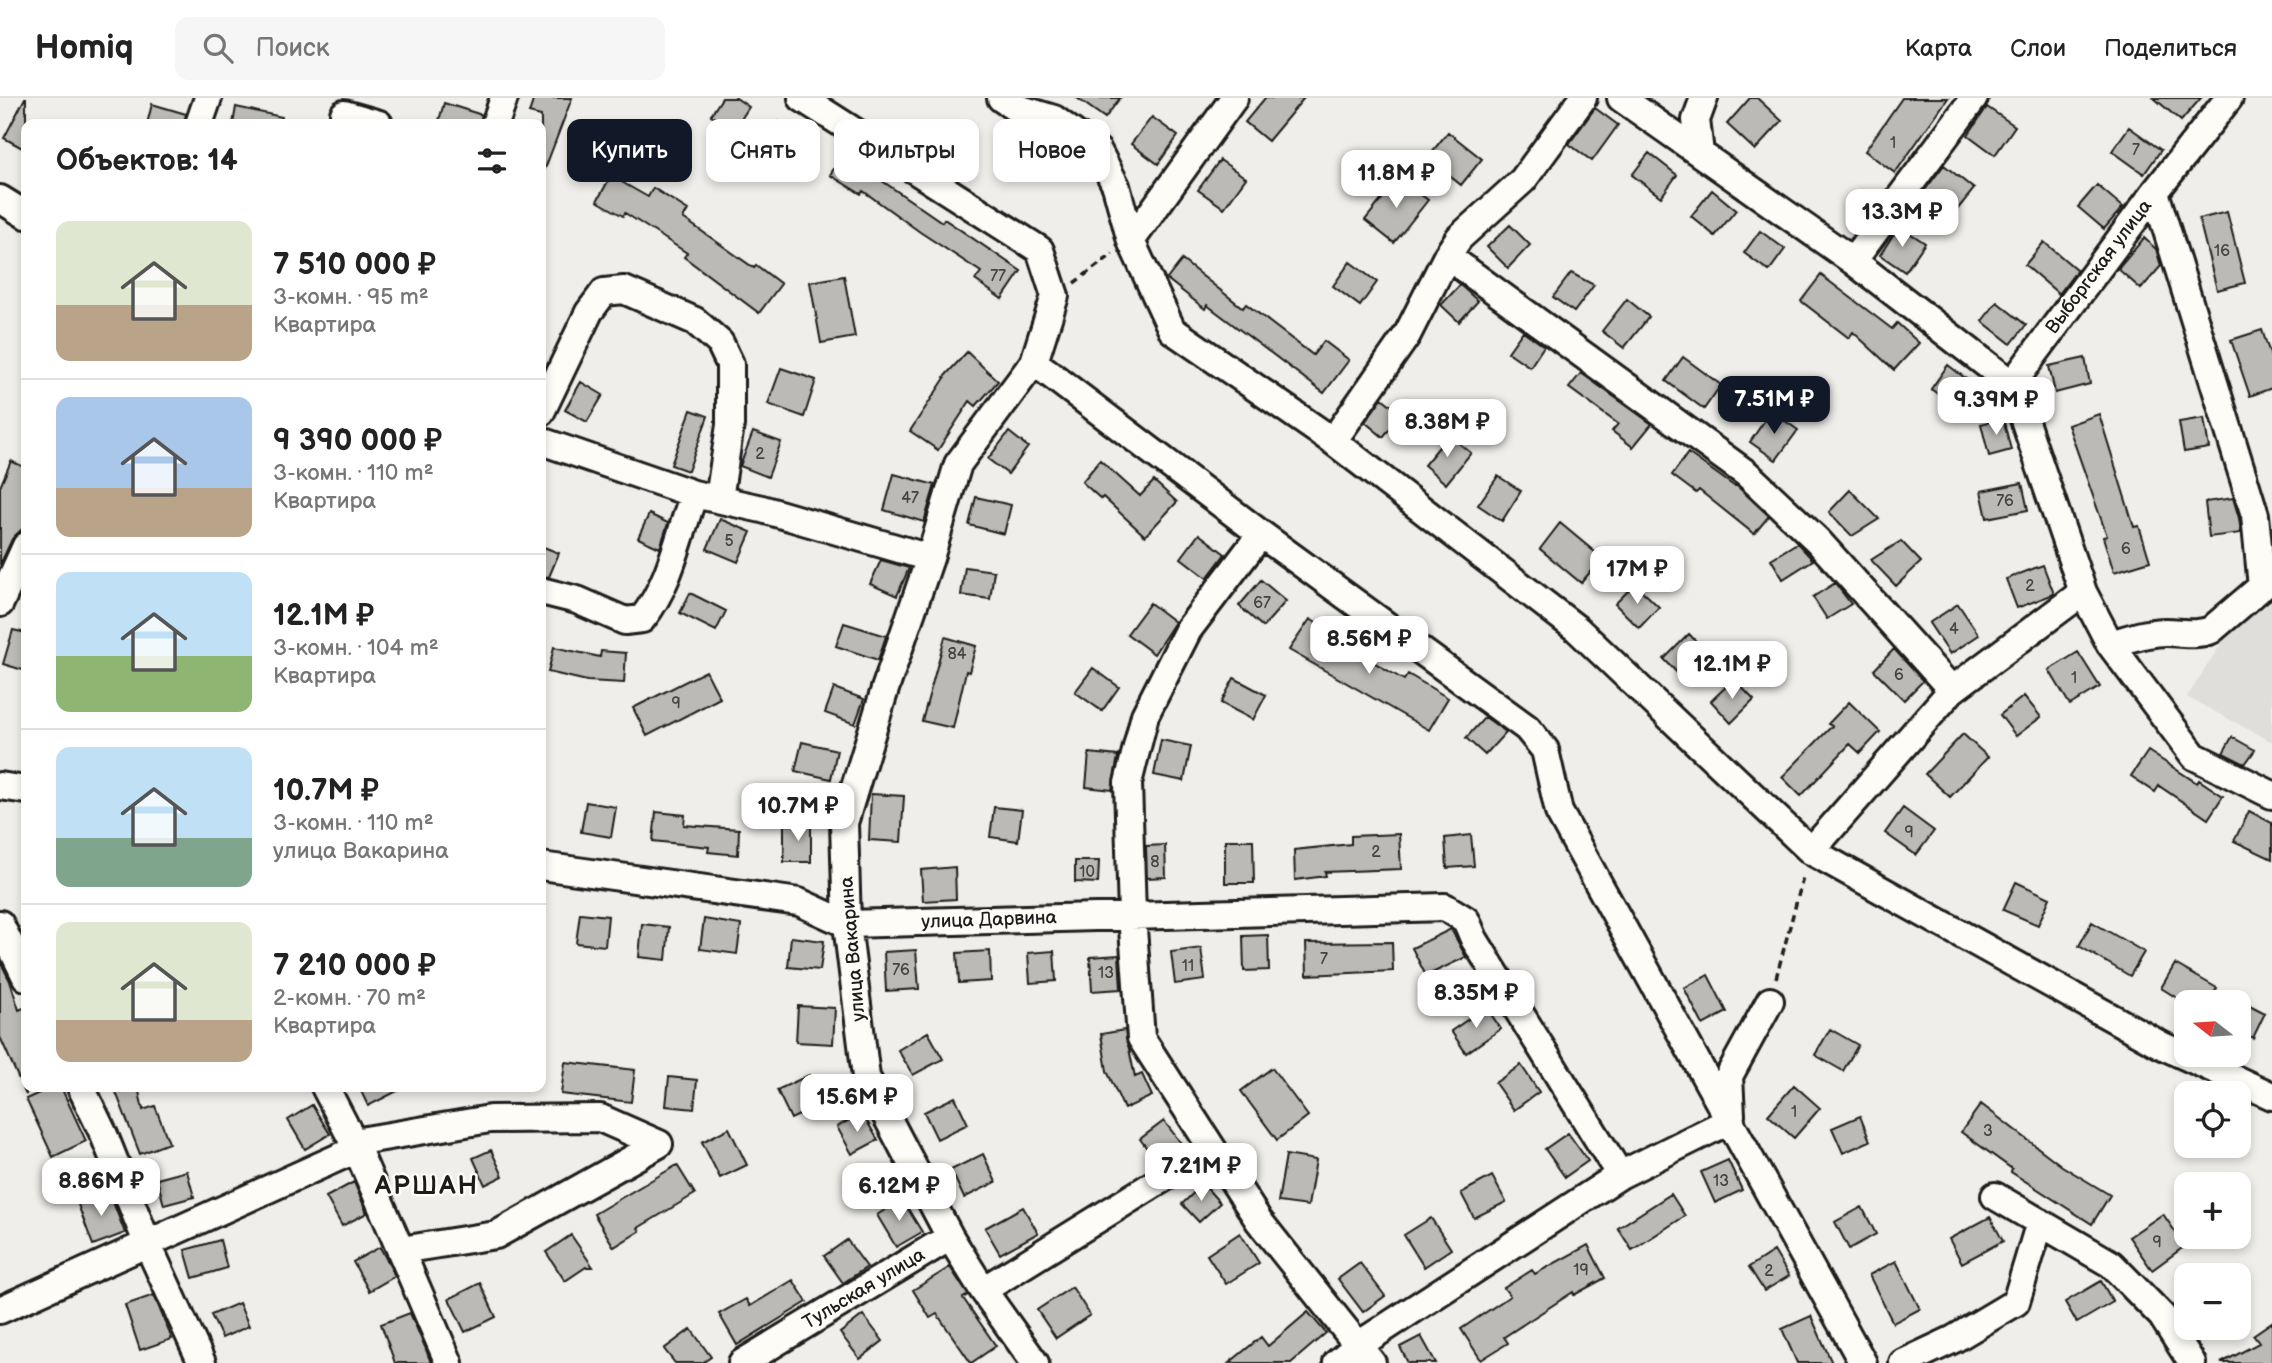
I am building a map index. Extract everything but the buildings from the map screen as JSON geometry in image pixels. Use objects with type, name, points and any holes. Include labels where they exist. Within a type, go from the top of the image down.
[{"type":"street","points":[[201,119],[208,98]]},
{"type":"street","points":[[497,119],[504,98]]},
{"type":"street","points":[[802,98],[1040,250],[1055,296]]},
{"type":"street","points":[[1001,98],[1014,107],[1054,120],[1098,151],[1116,186],[1131,241],[1172,330],[1333,441],[1577,629],[1811,851],[2161,1045],[2272,1096]]},
{"type":"street","points":[[1131,241],[1234,98]]},
{"type":"street","points":[[1333,441],[1407,335],[1459,238],[1522,180],[1583,98]]},
{"type":"street","points":[[1621,98],[1853,261],[2012,384],[2084,592],[2110,644],[2194,756],[2272,794]]},
{"type":"street","points":[[1700,153],[1696,120],[1704,98]]},
{"type":"street","points":[[1853,261],[1974,98]]},
{"type":"street","name":"Выборгская улица","points":[[2012,384],[2155,192],[2229,98]]},
{"type":"street","points":[[344,114],[362,119]]},
{"type":"street","points":[[2110,644],[2165,632],[2199,635],[2211,630],[2267,582],[2255,515],[2155,192]]},
{"type":"street","points":[[0,200],[21,212]]},
{"type":"street","points":[[1447,256],[1747,474],[1818,541],[1952,690]]},
{"type":"street","points":[[546,402],[589,312],[604,292],[624,289],[695,321],[720,343],[730,364],[730,425],[706,496],[654,604],[642,619],[625,621],[576,600],[546,592]]},
{"type":"street","name":"улица Вакарина","points":[[1035,1363],[983,1290],[950,1237],[866,1077],[847,924],[844,823],[958,464],[1034,362],[1055,296]]},
{"type":"street","points":[[1034,362],[1261,534],[1527,728],[1545,750],[1559,812],[1863,1363]]},
{"type":"street","points":[[546,443],[706,496],[930,558]]},
{"type":"street","points":[[1261,534],[1188,630],[1145,715],[1128,783],[1132,915],[1141,1038],[1258,1221],[1364,1355]]},
{"type":"street","points":[[0,603],[21,557]]},
{"type":"street","points":[[1811,851],[1952,690],[2084,592]]},
{"type":"street","points":[[0,786],[21,789]]},
{"type":"street","name":"улица Дарвина","points":[[546,867],[799,902],[847,924],[1445,907],[1466,920],[1474,939],[1620,1175]]},
{"type":"street","points":[[0,924],[21,967]]},
{"type":"street","points":[[1731,1120],[1730,1076],[1770,1001]]},
{"type":"street","points":[[82,1092],[104,1135],[148,1244],[202,1363]]},
{"type":"street","points":[[328,1092],[355,1145],[449,1363]]},
{"type":"street","points":[[0,1310],[148,1244],[355,1145],[490,1119],[600,1118],[659,1144],[496,1235],[401,1250]]},
{"type":"street","points":[[1336,1363],[1364,1355],[1620,1175],[1731,1120]]},
{"type":"street","points":[[983,1290],[1212,1148]]},
{"type":"street","points":[[1995,1196],[2111,1264],[2162,1316],[2192,1363]]},
{"type":"street","points":[[1903,1363],[1954,1339],[2016,1302],[2040,1222]]},
{"type":"street","name":"Тульская улица","points":[[742,1363],[950,1237]]},
{"type":"path","points":[[1055,296],[1131,241]]},
{"type":"path","points":[[1770,1001],[1811,851]]},
{"type":"shaded area","points":[[2267,572],[2272,574],[2272,742],[2187,697]]},
{"type":"district","name":"АРШАН","points":[[427,1186]]}]
